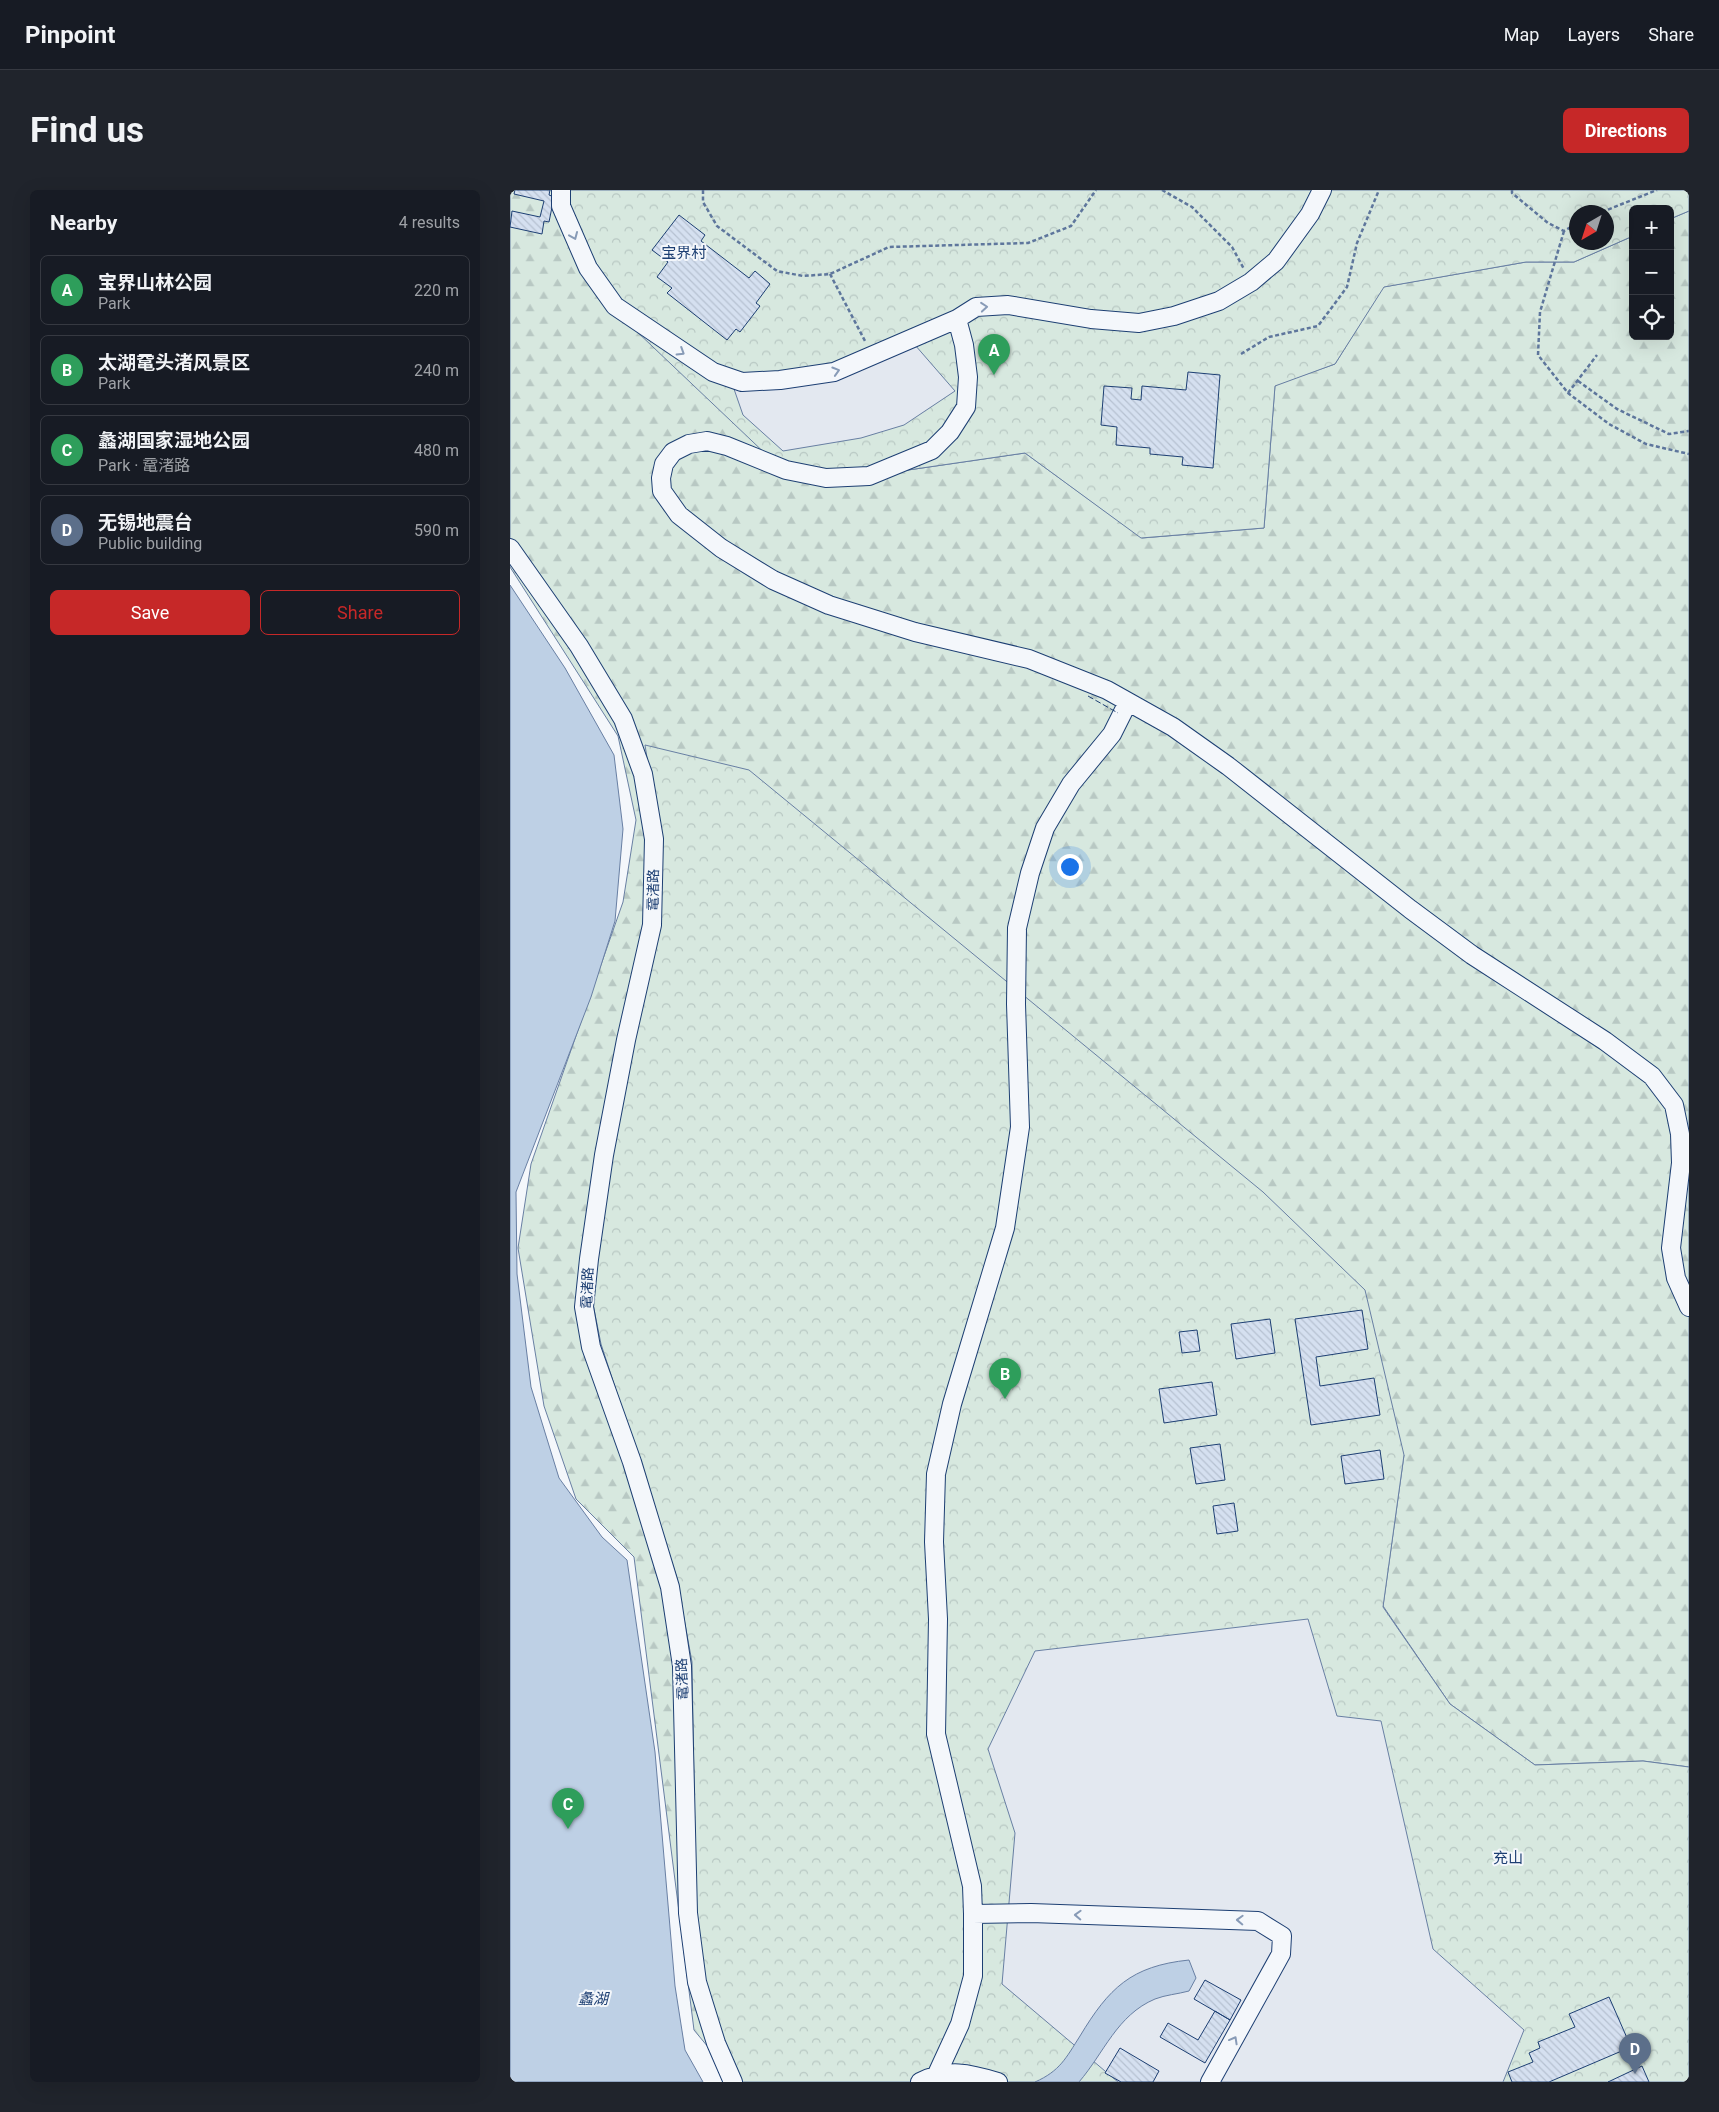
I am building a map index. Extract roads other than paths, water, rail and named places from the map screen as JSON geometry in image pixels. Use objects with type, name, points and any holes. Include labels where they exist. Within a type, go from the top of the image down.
[{"type":"street","points":[[561,190],[561,206],[588,268],[615,306],[713,372],[742,382],[780,380],[834,372],[957,319],[976,307],[1008,305],[1091,318],[1139,323],[1174,316],[1219,301],[1250,282],[1276,261],[1310,214],[1322,190]]},
{"type":"street","points":[[957,319],[964,345],[968,376],[966,407],[950,432],[932,450],[868,476],[826,478],[786,470],[727,446],[707,441],[688,444],[673,452],[664,464],[661,478],[662,491],[679,515],[721,548],[773,580],[829,605],[898,626],[1029,659],[1107,690],[1173,727],[1228,766],[1410,910],[1472,955],[1605,1041],[1652,1076],[1674,1105],[1680,1134],[1681,1163],[1671,1248],[1676,1278],[1689,1307]]},
{"type":"street","name":"鼋渚路","points":[[510,548],[579,646],[623,719],[643,774],[654,839],[652,925],[626,1040],[604,1155],[584,1307],[591,1346],[632,1462],[670,1587],[682,1666],[688,1913],[697,1982],[716,2043],[733,2082]]},
{"type":"street","points":[[936,2074],[960,2024],[973,1976],[973,1914],[972,1886],[936,1734],[938,1619],[934,1542],[936,1474],[952,1404],[1005,1228],[1020,1127],[1016,1004],[1017,928],[1030,873],[1045,828],[1071,784],[1112,734],[1128,702]]},
{"type":"street","points":[[973,1914],[1031,1913],[1258,1921],[1282,1936],[1281,1954],[1210,2082]]},
{"type":"street","points":[[920,2082],[936,2074],[972,2074],[998,2082]]},
{"type":"water","name":"蠡湖","points":[[510,585],[565,668],[614,755],[623,829],[615,921],[591,997],[516,1192],[517,1274],[531,1387],[559,1478],[602,1537],[627,1560],[655,1752],[675,1986],[685,2050],[703,2082],[510,2082]]},
{"type":"water","points":[[1189,1960],[1196,1978],[1189,1991],[1155,1999],[1131,2015],[1112,2036],[1079,2082],[1035,2082],[1044,2078],[1062,2063],[1101,2005],[1124,1982],[1152,1968]]},
{"type":"place","name":"宝界山林公园","points":[[994,375]]},
{"type":"place","name":"太湖鼋头渚风景区","points":[[1005,1399]]},
{"type":"place","name":"蠡湖国家湿地公园","points":[[568,1829]]},
{"type":"place","name":"无锡地震台","points":[[1635,2074]]},
{"type":"district","name":"宝界村","points":[[684,253]]},
{"type":"district","name":"充山","points":[[1508,1858]]}]
